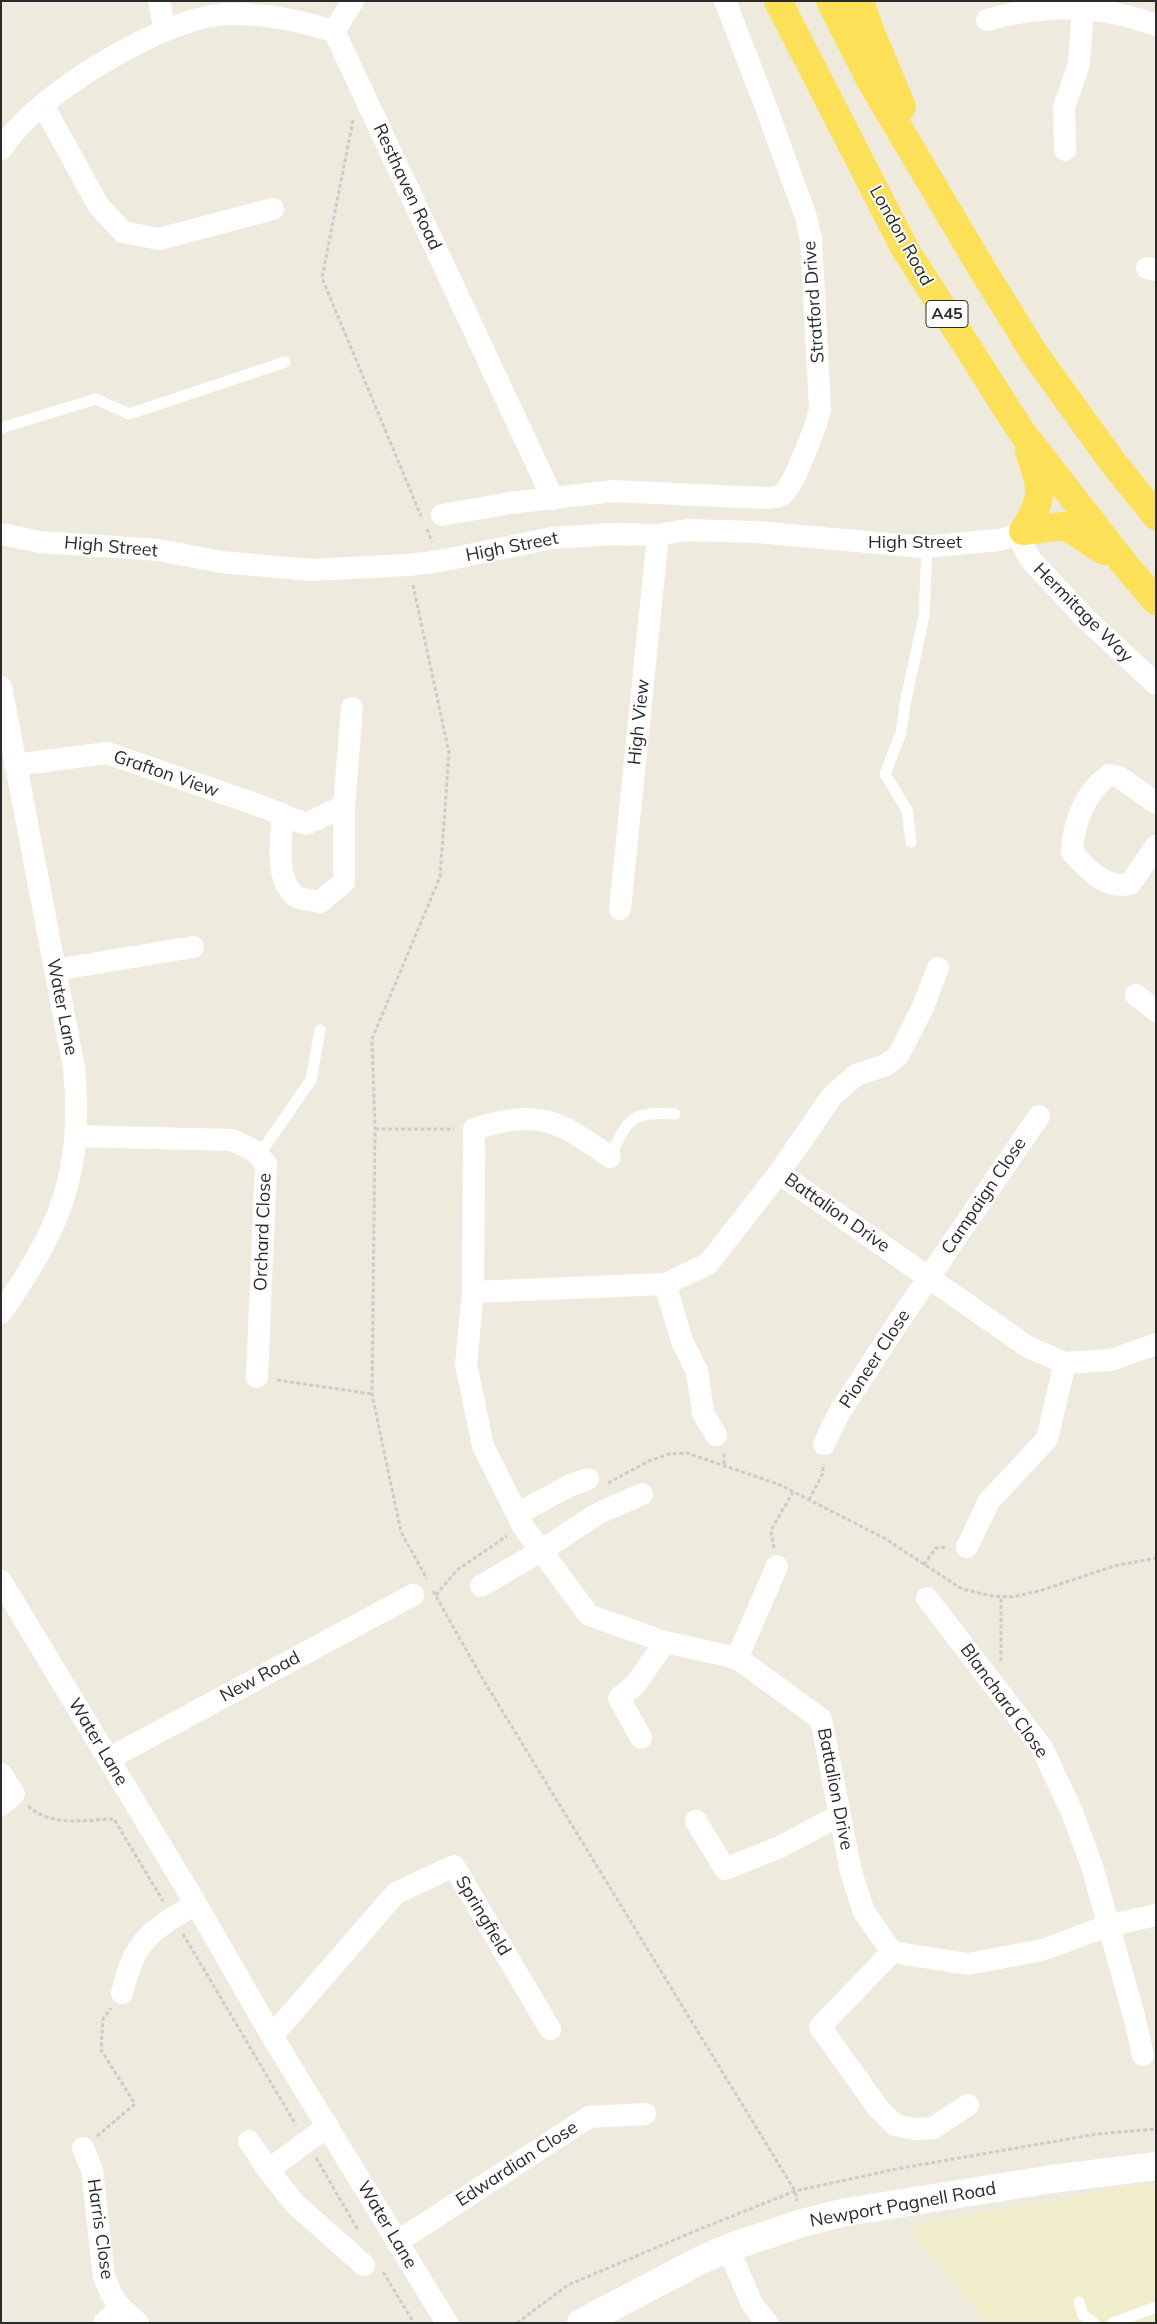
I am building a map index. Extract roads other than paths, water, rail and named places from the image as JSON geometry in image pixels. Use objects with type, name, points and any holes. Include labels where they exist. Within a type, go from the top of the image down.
[{"type":"highway","name":"London Road","points":[[778,1],[905,249],[1021,430],[1126,566],[1156,601]]},
{"type":"highway","points":[[830,1],[868,78],[982,270],[1044,368],[1111,460],[1156,516]]},
{"type":"highway","points":[[860,1],[870,30],[943,204]]},
{"type":"highway","points":[[1020,533],[1034,515],[1040,498],[1038,477],[1021,430]]},
{"type":"highway","points":[[1020,533],[1065,526],[1080,534],[1126,566]]},
{"type":"main road","name":"Newport Pagnell Road","points":[[581,2323],[728,2248],[802,2223],[846,2212],[1052,2179],[1156,2166]]},
{"type":"street","points":[[159,1],[165,31]]},
{"type":"street","points":[[1,149],[18,127],[43,105],[97,66],[143,40],[192,20],[228,14],[281,17],[334,31],[353,1]]},
{"type":"street","name":"Stratford Drive","points":[[442,515],[510,503],[614,490],[763,498],[780,496],[792,480],[813,432],[820,409],[809,228],[766,107],[725,1]]},
{"type":"street","points":[[987,20],[1007,7],[1083,7],[1130,15],[1156,25]]},
{"type":"street","points":[[1065,150],[1064,107],[1079,64],[1083,7]]},
{"type":"street","name":"Resthaven Road","points":[[334,31],[553,499]]},
{"type":"street","points":[[43,105],[98,205],[123,232],[159,239],[273,208]]},
{"type":"street","points":[[665,533],[668,494]]},
{"type":"street","name":"High Street","points":[[1,534],[40,542],[159,550],[221,562],[311,570],[409,565],[440,561],[552,538],[665,533],[686,530],[757,532],[822,540],[927,547],[999,540],[1020,533]]},
{"type":"street","name":"High View","points":[[619,909],[665,533]]},
{"type":"street","name":"Hermitage Way","points":[[1020,533],[1030,559],[1080,612],[1156,684]]},
{"type":"street","name":"Water Lane","points":[[1,687],[74,1068],[77,1097],[76,1136],[72,1170],[60,1214],[33,1266],[1,1313]]},
{"type":"street","points":[[283,815],[280,855],[286,884],[298,898],[320,902],[344,882],[344,806],[352,708]]},
{"type":"street","name":"Grafton View","points":[[15,765],[107,753],[306,824],[344,806]]},
{"type":"street","points":[[1156,803],[1119,777],[1109,775],[1099,782],[1088,798],[1073,834],[1072,852],[1085,867],[1108,883],[1120,886],[1130,884],[1156,846]]},
{"type":"street","points":[[55,970],[193,947]]},
{"type":"street","points":[[779,1173],[832,1096],[856,1075],[886,1065],[898,1056],[923,1007],[938,968]]},
{"type":"street","points":[[1136,995],[1156,1011]]},
{"type":"street","name":"Campaign Close","points":[[930,1277],[1039,1116]]},
{"type":"street","name":"Battalion Drive","points":[[610,1157],[577,1134],[555,1123],[530,1118],[503,1120],[474,1129],[473,1292],[466,1364],[483,1446],[520,1521],[589,1615],[665,1642],[737,1658],[821,1719],[852,1872],[864,1912],[892,1952]]},
{"type":"street","name":"Orchard Close","points":[[76,1136],[232,1140],[255,1151],[266,1164],[257,1377]]},
{"type":"street","name":"Battalion Drive","points":[[473,1292],[664,1284],[708,1264],[779,1173],[1028,1347],[1065,1363],[1111,1360],[1156,1344]]},
{"type":"street","name":"Pioneer Close","points":[[824,1444],[840,1413],[930,1277]]},
{"type":"street","points":[[664,1284],[682,1341],[697,1371],[703,1413],[716,1435]]},
{"type":"street","points":[[967,1547],[988,1501],[1047,1439],[1065,1363]]},
{"type":"street","points":[[520,1521],[569,1486],[596,1482]]},
{"type":"street","points":[[481,1586],[542,1551],[597,1514],[642,1494]]},
{"type":"street","points":[[737,1658],[776,1566]]},
{"type":"street","name":"Water Lane","points":[[1,1581],[196,1904],[272,2036],[447,2323]]},
{"type":"street","name":"New Road","points":[[108,1759],[412,1594]]},
{"type":"street","name":"Blanchard Close","points":[[927,1598],[1042,1748],[1069,1805],[1092,1866],[1143,2055]]},
{"type":"street","points":[[641,1738],[619,1698],[635,1685],[665,1642]]},
{"type":"street","points":[[1,1774],[8,1799]]},
{"type":"street","points":[[696,1821],[725,1869],[780,1847],[840,1815]]},
{"type":"street","name":"Springfield","points":[[272,2036],[396,1894],[454,1866],[550,2029]]},
{"type":"street","points":[[122,1993],[127,1973],[136,1952],[148,1935],[173,1917],[196,1904]]},
{"type":"street","points":[[968,2105],[933,2128],[915,2130],[896,2125],[878,2108],[820,2027],[892,1952],[968,1964],[1042,1950],[1107,1926],[1156,1915]]},
{"type":"street","name":"Edwardian Close","points":[[397,2242],[589,2117],[646,2114]]},
{"type":"street","points":[[268,2170],[328,2126]]},
{"type":"street","points":[[249,2141],[294,2204],[371,2265]]},
{"type":"street","name":"Harris Close","points":[[84,2148],[92,2170],[104,2277],[112,2295],[112,2315],[138,2323]]},
{"type":"street","points":[[728,2248],[752,2304],[767,2323]]},
{"type":"lane","points":[[1,428],[96,399],[129,414],[285,362]]},
{"type":"lane","points":[[911,842],[907,810],[885,774],[901,734],[904,704],[924,616],[927,547]]},
{"type":"lane","points":[[259,1155],[310,1080],[320,1030]]},
{"type":"lane","points":[[610,1157],[624,1128],[631,1120],[650,1112],[675,1114]]},
{"type":"lane","points":[[1079,2302],[1083,2316],[1094,2323]]},
{"type":"lane","points":[[1113,2323],[1156,2307]]}]
